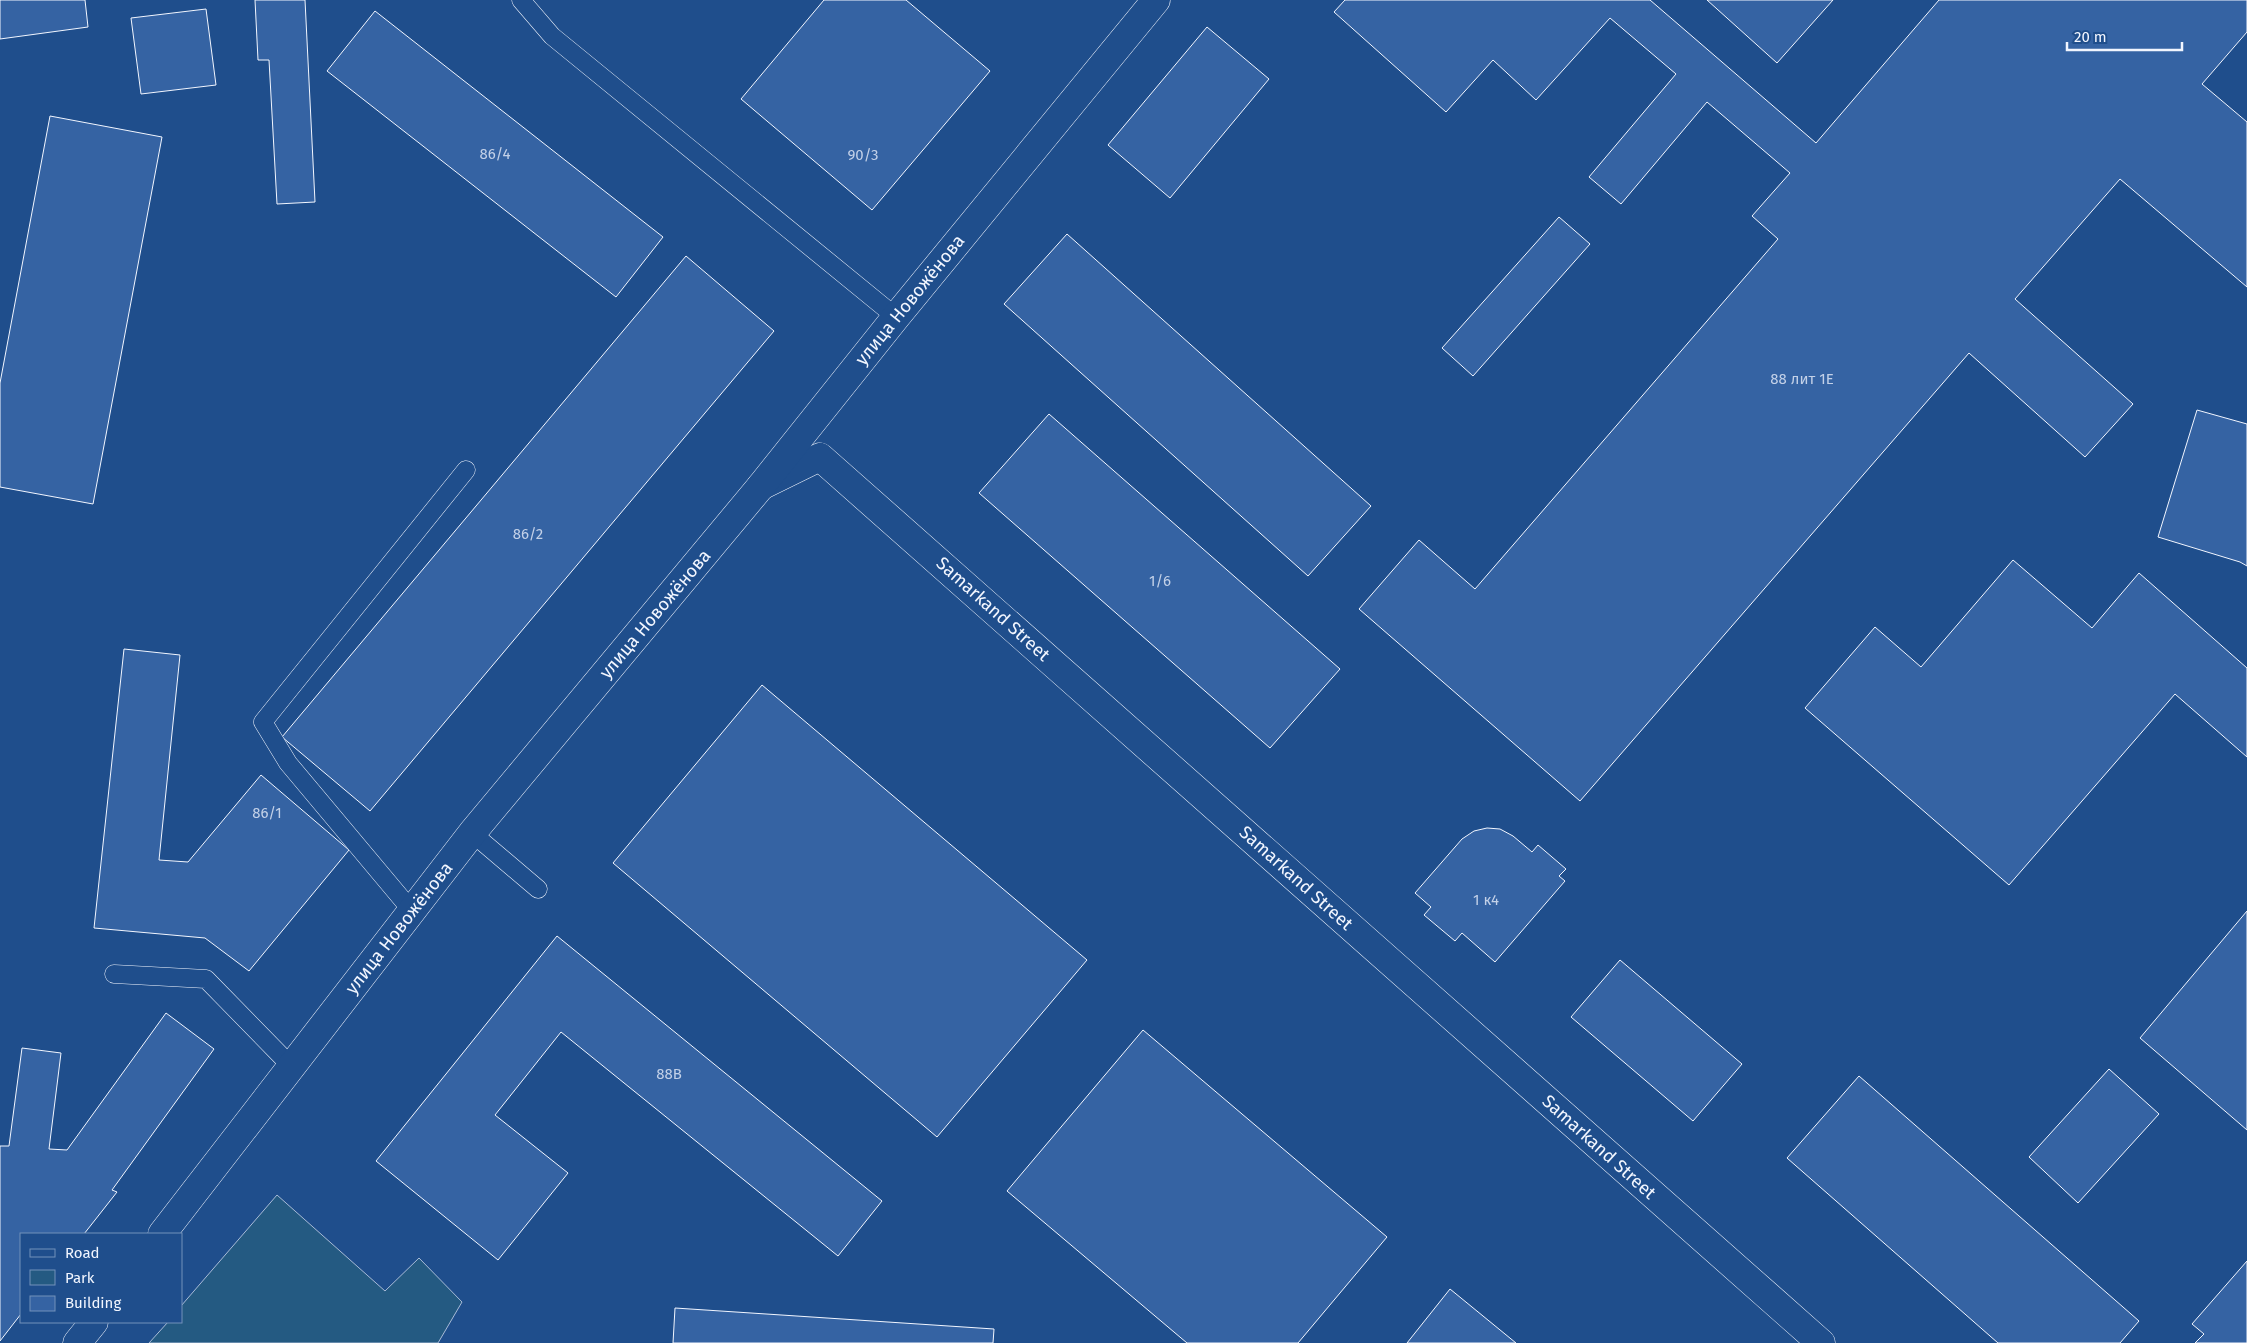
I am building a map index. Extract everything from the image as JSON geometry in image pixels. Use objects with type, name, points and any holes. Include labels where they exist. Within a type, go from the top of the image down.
[{"type":"street","name":"улица Новожёнова","points":[[163,1233],[472,834],[761,486],[896,317],[1156,0]]},
{"type":"street","name":"Samarkand Street","points":[[761,486],[820,457],[1821,1343]]},
{"type":"street","points":[[77,1343],[93,1323]]},
{"type":"lane","points":[[520,0],[552,36],[896,317]]},
{"type":"lane","points":[[412,911],[288,763],[263,722],[466,470]]},
{"type":"lane","points":[[472,834],[538,889]]},
{"type":"lane","points":[[114,974],[206,979],[292,1067]]},
{"type":"green space","points":[[277,1195],[385,1291],[419,1258],[462,1302],[438,1343],[149,1343],[167,1323],[182,1323],[182,1305]]},
{"type":"building","points":[[0,0],[85,0],[88,27],[0,39]]},
{"type":"building","points":[[255,0],[305,0],[315,202],[277,204],[269,60],[258,60]]},
{"type":"building","points":[[824,0],[906,0],[990,71],[872,210],[741,99]]},
{"type":"building","points":[[1345,0],[1650,0],[1816,143],[1939,0],[2247,0],[2247,32],[2202,84],[2247,122],[2247,287],[2120,179],[2015,299],[2133,404],[2085,457],[1969,353],[1580,801],[1359,609],[1419,540],[1475,589],[1778,239],[1752,216],[1790,173],[1707,102],[1621,204],[1589,177],[1676,74],[1610,18],[1536,100],[1493,60],[1446,112],[1334,12]]},
{"type":"building","points":[[1707,0],[1833,0],[1777,63]]},
{"type":"building","points":[[206,9],[216,85],[141,94],[131,18]]},
{"type":"building","points":[[375,11],[663,237],[616,297],[327,71]]},
{"type":"building","points":[[1207,27],[1269,79],[1170,198],[1108,145]]},
{"type":"building","points":[[50,116],[162,137],[93,504],[0,487],[0,383]]},
{"type":"building","points":[[1559,217],[1590,244],[1473,376],[1442,348]]},
{"type":"building","points":[[1067,234],[1371,506],[1308,576],[1004,304]]},
{"type":"building","points":[[686,256],[774,331],[370,811],[282,737]]},
{"type":"building","points":[[2197,410],[2247,424],[2247,566],[2240,562],[2158,537]]},
{"type":"building","points":[[1049,414],[1340,669],[1270,748],[979,493]]},
{"type":"building","points":[[2013,560],[2092,628],[2139,573],[2247,668],[2247,757],[2175,694],[2009,885],[1805,708],[1875,627],[1921,667]]},
{"type":"building","points":[[124,649],[180,655],[159,860],[188,862],[261,775],[349,850],[249,971],[205,938],[94,928]]},
{"type":"building","points":[[762,685],[1087,960],[937,1137],[613,863]]},
{"type":"building","points":[[1487,828],[1500,829],[1513,836],[1532,852],[1538,845],[1566,869],[1559,876],[1565,881],[1495,962],[1462,933],[1455,941],[1424,915],[1431,907],[1415,893],[1462,839],[1474,831]]},
{"type":"building","points":[[2247,911],[2247,1130],[2140,1038]]},
{"type":"building","points":[[557,936],[882,1201],[838,1256],[561,1032],[495,1115],[568,1173],[498,1260],[376,1161]]},
{"type":"building","points":[[1620,960],[1742,1064],[1693,1121],[1571,1017]]},
{"type":"building","points":[[166,1013],[214,1049],[112,1190],[117,1192],[85,1233],[20,1233],[20,1315],[0,1341],[0,1146],[9,1146],[22,1048],[61,1053],[49,1149],[67,1150]]},
{"type":"building","points":[[1143,1030],[1387,1237],[1298,1343],[1187,1343],[1007,1191]]},
{"type":"building","points":[[2109,1069],[2159,1114],[2078,1203],[2029,1157]]},
{"type":"building","points":[[1859,1076],[2139,1321],[2120,1343],[1998,1343],[1787,1158]]},
{"type":"building","points":[[2247,1261],[2247,1343],[2195,1343],[2204,1334],[2192,1324]]},
{"type":"building","points":[[1450,1289],[1516,1343],[1407,1343]]},
{"type":"building","points":[[675,1308],[994,1329],[993,1343],[673,1343]]}]
